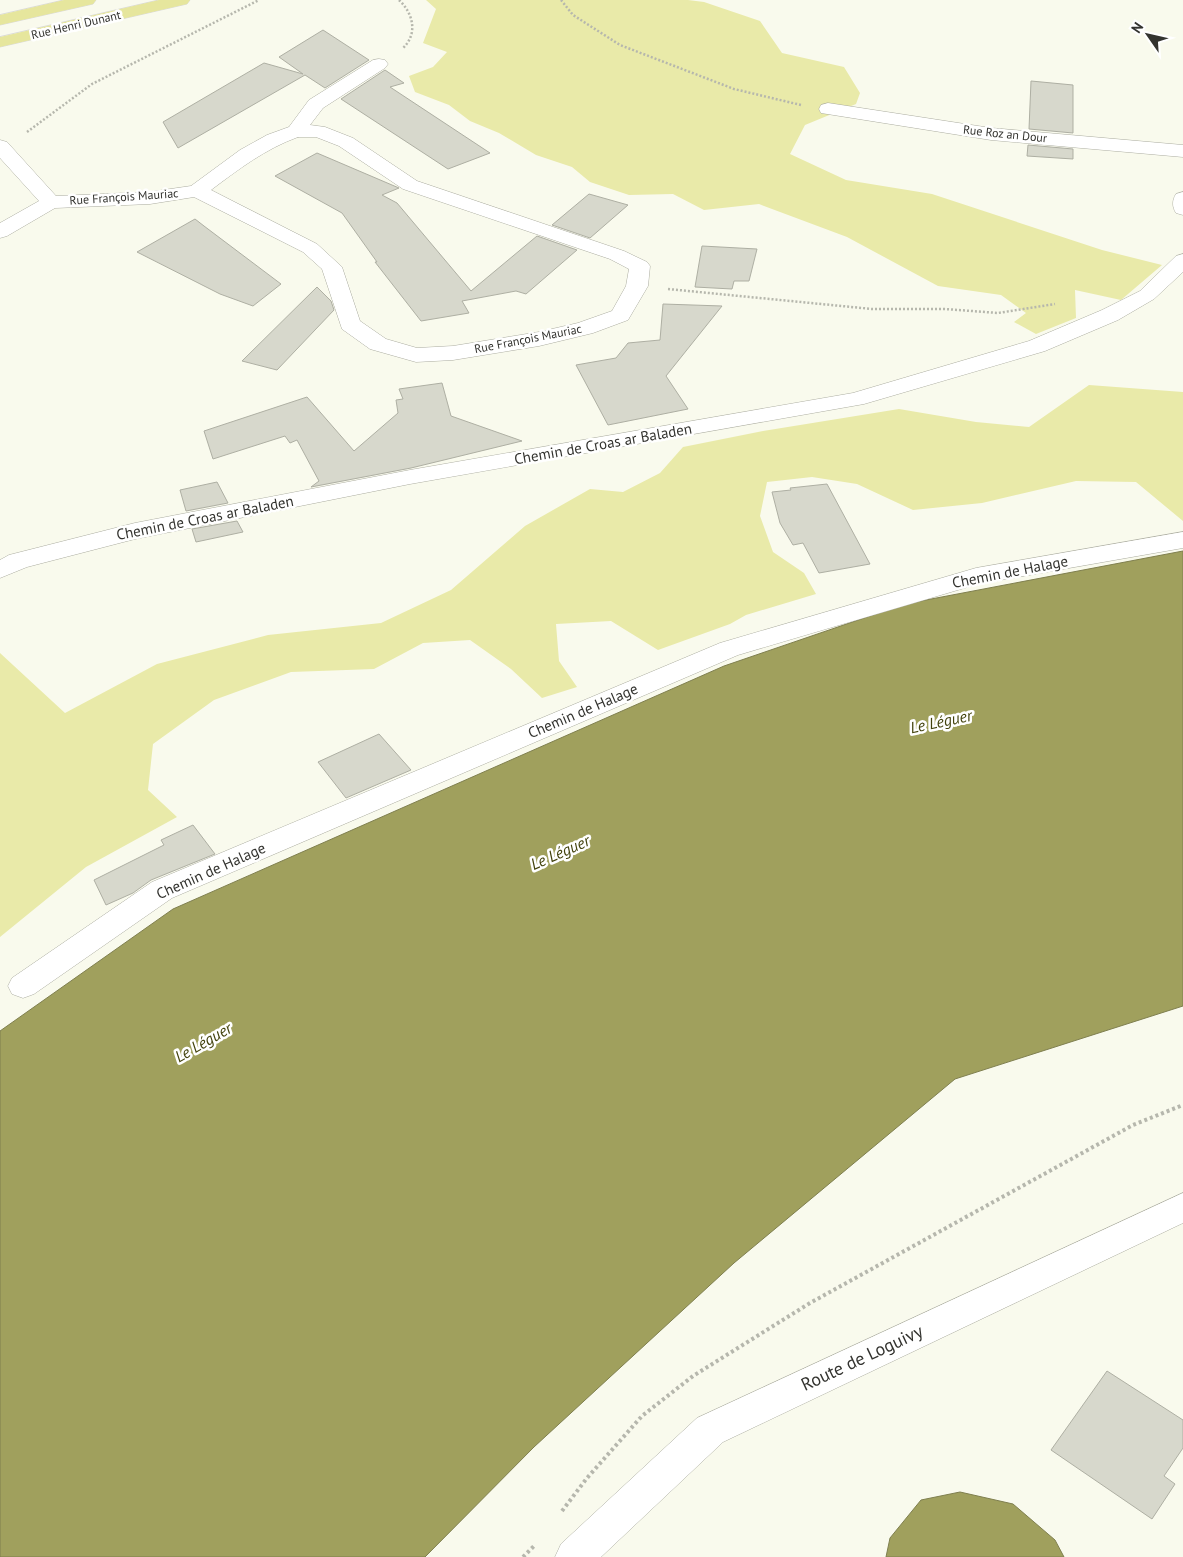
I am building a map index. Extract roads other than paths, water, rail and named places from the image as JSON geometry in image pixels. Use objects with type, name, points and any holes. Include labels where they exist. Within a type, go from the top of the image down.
[{"type":"main road","points":[[0,9],[39,0]]},
{"type":"main road","points":[[0,20],[87,0]]},
{"type":"main road","name":"Rue Henri Dunant","points":[[0,42],[181,0]]},
{"type":"street","points":[[296,131],[316,104],[378,64]]},
{"type":"street","name":"Rue Roz an Dour","points":[[828,109],[992,134],[1183,151]]},
{"type":"street","name":"Rue François Mauriac","points":[[51,202],[150,198],[197,191],[247,154],[274,139],[296,131],[318,131],[346,142],[410,185],[617,255],[640,266],[637,286],[620,315],[585,328],[539,339],[453,353],[416,355],[378,344],[350,324],[332,267],[310,248],[197,191]]},
{"type":"street","points":[[0,232],[51,202],[2,147]]},
{"type":"street","points":[[1183,198],[1183,208]]},
{"type":"street","name":"Chemin de Croas ar Baladen","points":[[0,570],[18,561],[135,531],[410,478],[856,399],[1037,346],[1110,315],[1146,295],[1183,260]]},
{"type":"street","name":"Chemin de Halage","points":[[23,986],[162,890],[729,649],[976,576],[1183,540]]},
{"type":"street","name":"Route de Loguivy","points":[[574,1557],[710,1430],[1183,1207]]},
{"type":"water","name":"Le Léguer","points":[[1183,551],[1183,1006],[955,1079],[734,1263],[534,1447],[425,1557],[0,1557],[0,1031],[173,909],[724,666],[905,604]]},
{"type":"water","points":[[960,1492],[1013,1504],[1055,1540],[1064,1557],[886,1557],[890,1538],[921,1500]]}]
